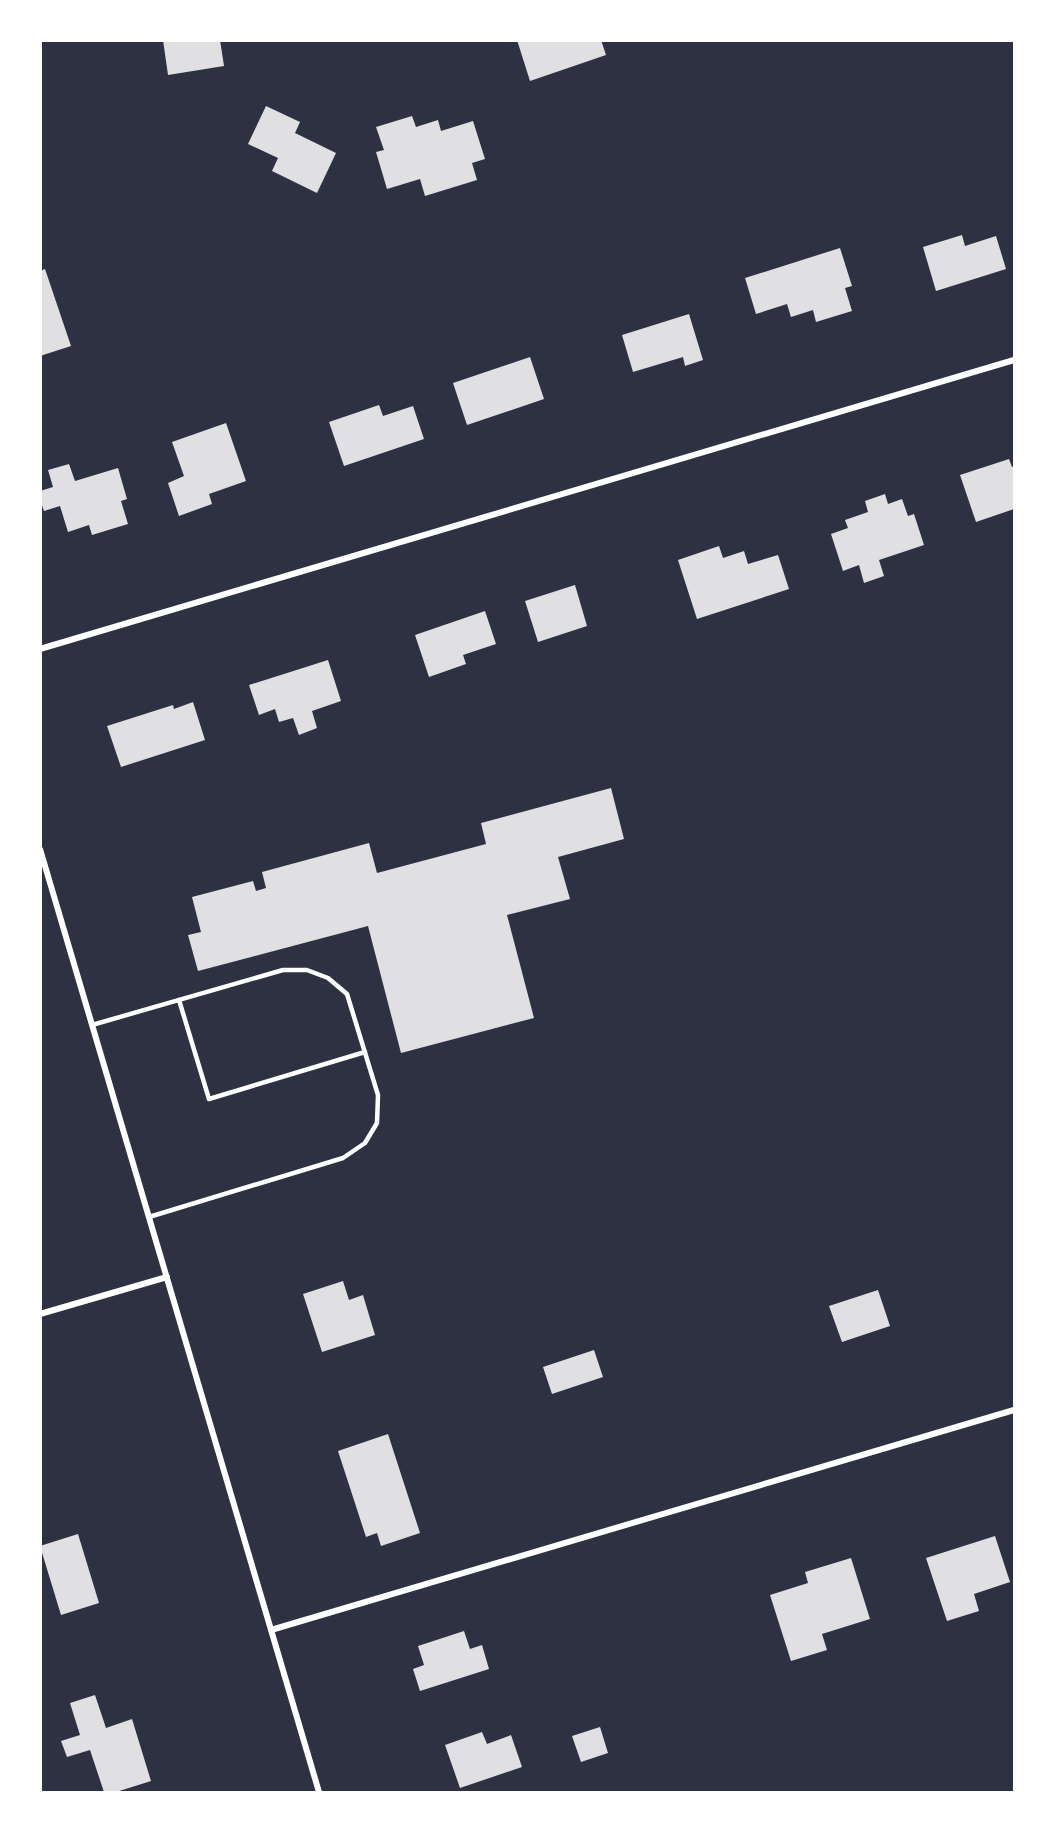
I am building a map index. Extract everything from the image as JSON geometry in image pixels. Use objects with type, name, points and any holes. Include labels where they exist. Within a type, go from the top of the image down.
[{"type":"street","points":[[40,650],[1014,360]]},
{"type":"street","points":[[40,849],[319,1792]]},
{"type":"street","points":[[40,1314],[167,1277]]},
{"type":"street","points":[[270,1630],[1014,1410]]},
{"type":"lane","points":[[92,1024],[282,970],[308,970],[328,978],[347,994],[378,1095],[377,1123],[364,1143],[343,1158],[149,1217]]},
{"type":"lane","points":[[178,1000],[209,1099],[365,1052]]},
{"type":"building","points":[[163,40],[220,40],[224,66],[168,75]]},
{"type":"building","points":[[517,40],[601,40],[606,55],[530,81]]},
{"type":"building","points":[[266,106],[300,122],[295,133],[336,153],[317,193],[272,171],[278,158],[248,144]]},
{"type":"building","points":[[412,116],[416,127],[438,120],[441,131],[473,121],[485,159],[472,163],[477,180],[425,196],[420,179],[387,189],[376,152],[384,150],[376,127]]},
{"type":"building","points":[[962,235],[965,246],[996,236],[1006,269],[936,291],[923,247]]},
{"type":"building","points":[[840,248],[852,286],[845,288],[852,311],[816,322],[813,310],[791,317],[787,304],[756,314],[745,278]]},
{"type":"building","points":[[45,269],[71,346],[40,356],[40,271]]},
{"type":"building","points":[[689,314],[703,360],[685,366],[683,357],[633,372],[622,335]]},
{"type":"building","points":[[530,357],[544,399],[467,425],[453,383]]},
{"type":"building","points":[[379,405],[383,416],[413,406],[424,439],[344,466],[329,422]]},
{"type":"building","points":[[226,423],[246,481],[209,494],[212,504],[179,516],[168,483],[184,476],[172,442]]},
{"type":"building","points":[[1009,459],[1012,467],[1014,466],[1014,509],[976,522],[960,475]]},
{"type":"building","points":[[69,464],[75,481],[118,468],[127,499],[121,501],[128,524],[92,535],[89,525],[68,532],[60,506],[44,511],[40,491],[53,487],[48,470]]},
{"type":"building","points":[[885,494],[888,504],[902,499],[908,516],[914,514],[924,545],[879,560],[884,576],[864,583],[859,565],[843,571],[831,534],[848,528],[845,520],[868,512],[865,501]]},
{"type":"building","points":[[719,546],[723,558],[744,551],[748,564],[778,555],[789,589],[697,619],[678,560]]},
{"type":"building","points":[[575,585],[587,626],[538,642],[525,601]]},
{"type":"building","points":[[485,611],[496,644],[463,655],[466,664],[429,677],[415,635]]},
{"type":"building","points":[[328,660],[341,701],[312,711],[317,728],[299,735],[293,718],[279,722],[275,709],[259,715],[249,685]]},
{"type":"building","points":[[193,702],[205,740],[121,767],[107,726],[173,705],[174,709]]},
{"type":"building","points":[[611,788],[624,839],[558,857],[570,899],[507,915],[534,1018],[401,1053],[368,926],[198,971],[188,935],[201,932],[192,897],[253,881],[256,891],[266,888],[262,872],[369,843],[377,873],[486,844],[481,823]]},
{"type":"building","points":[[343,1281],[349,1300],[363,1295],[375,1335],[322,1352],[303,1294]]},
{"type":"building","points":[[878,1290],[890,1326],[842,1342],[829,1306]]},
{"type":"building","points":[[594,1350],[603,1377],[552,1394],[543,1367]]},
{"type":"building","points":[[388,1434],[420,1533],[381,1546],[377,1533],[366,1537],[338,1451]]},
{"type":"building","points":[[78,1534],[99,1603],[61,1615],[40,1546]]},
{"type":"building","points":[[995,1536],[1010,1582],[974,1594],[979,1611],[947,1621],[926,1558]]},
{"type":"building","points":[[851,1558],[870,1619],[822,1634],[827,1650],[791,1661],[770,1595],[808,1583],[805,1572]]},
{"type":"building","points":[[464,1631],[470,1649],[482,1645],[489,1669],[420,1691],[413,1669],[424,1665],[418,1646]]},
{"type":"building","points":[[95,1695],[106,1728],[132,1719],[151,1781],[116,1792],[104,1792],[90,1750],[67,1757],[61,1741],[80,1735],[70,1703]]},
{"type":"building","points":[[600,1727],[608,1753],[581,1762],[572,1736]]},
{"type":"building","points":[[482,1732],[487,1744],[511,1735],[522,1767],[460,1788],[445,1745]]}]
